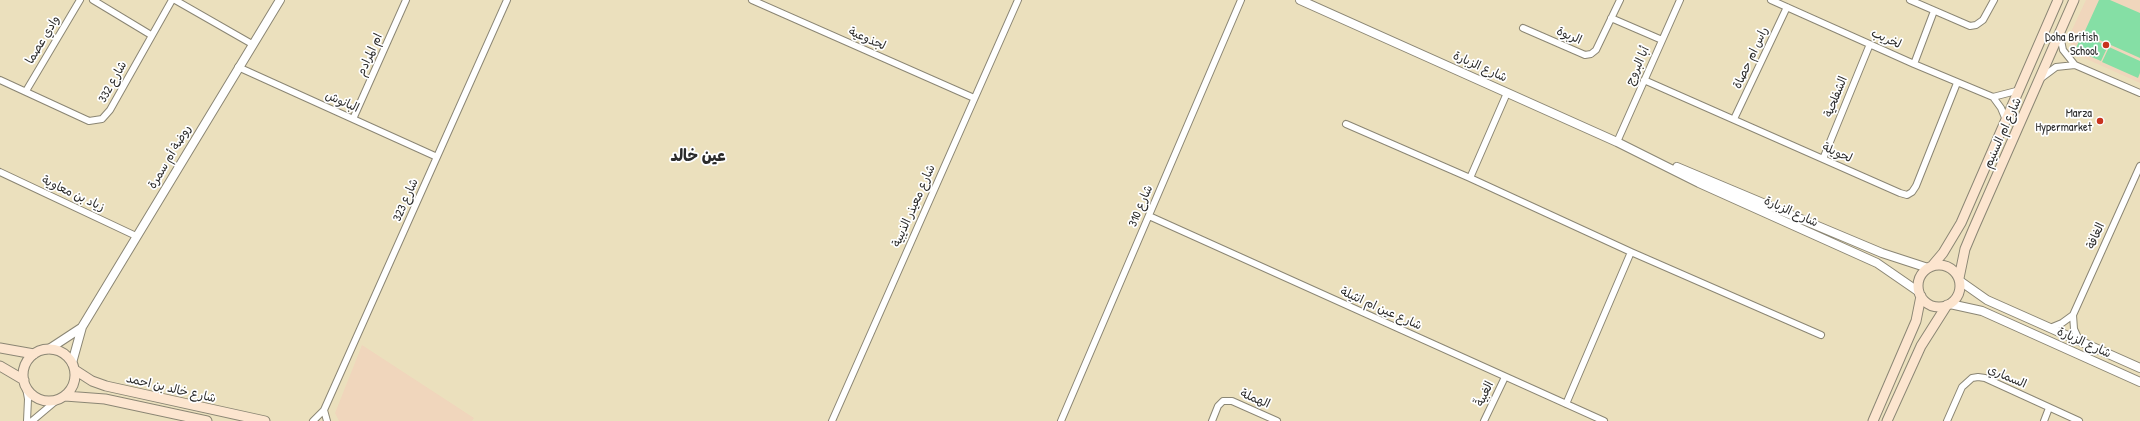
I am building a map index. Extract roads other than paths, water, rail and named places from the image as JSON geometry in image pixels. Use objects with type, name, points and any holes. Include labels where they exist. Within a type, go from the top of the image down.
[{"type":"main road","name":"شارع ام السنيم","points":[[1930,267],[1943,253],[1961,223],[2058,0]]},
{"type":"main road","name":"شارع ام السنيم","points":[[1959,280],[1965,249],[1970,236],[2074,0]]},
{"type":"main road","points":[[1873,421],[1916,321],[1920,294],[1919,279],[1930,267],[1945,265],[1951,268],[1959,280],[1960,292],[1949,304],[1920,346],[1887,421]]},
{"type":"main road","points":[[1920,294],[1932,306],[1949,304]]},
{"type":"main road","points":[[0,348],[34,354],[49,349],[63,353],[74,367],[74,384],[61,398],[43,400],[36,398],[25,384],[0,366]]},
{"type":"main road","points":[[25,384],[25,366],[34,354]]},
{"type":"main road","name":"شارع خالد بن احمد","points":[[74,367],[92,381],[106,386],[265,421]]},
{"type":"main road","name":"شارع خالد بن احمد","points":[[61,398],[105,398],[207,421]]},
{"type":"street","name":"وادي عصما","points":[[26,91],[80,0]]},
{"type":"street","points":[[93,0],[151,35]]},
{"type":"street","name":"شارع 332","points":[[0,80],[89,120],[102,119],[110,110],[151,35],[174,0],[252,44]]},
{"type":"street","name":"روضة أم سمرة","points":[[74,367],[82,327],[238,67],[280,0]]},
{"type":"street","name":"ام المرادم","points":[[353,119],[406,0]]},
{"type":"street","name":"شارع 323","points":[[313,421],[324,410],[507,0]]},
{"type":"street","name":"لجذوعية","points":[[752,0],[974,98]]},
{"type":"street","name":"شارع معيذر الذيبية","points":[[832,421],[1018,0]]},
{"type":"street","name":"شارع 310","points":[[1061,421],[1241,0]]},
{"type":"street","name":"شارع الزبارة","points":[[1300,0],[1650,157],[1699,183],[1877,263],[1920,294]]},
{"type":"street","name":"الربوة","points":[[1523,28],[1585,54],[1591,54],[1596,50],[1620,0]]},
{"type":"street","name":"أبا البروج","points":[[1617,142],[1680,0]]},
{"type":"street","name":"لخريب","points":[[1771,0],[1957,83],[1992,97]]},
{"type":"street","points":[[1910,0],[1970,26],[1976,25],[1987,16],[1994,0]]},
{"type":"street","name":"راس ام حصاة","points":[[1734,119],[1787,7]]},
{"type":"street","points":[[1914,64],[1934,11]]},
{"type":"street","points":[[1612,18],[1662,40]]},
{"type":"street","points":[[2060,33],[2063,50],[2075,65],[2140,93]]},
{"type":"street","name":"الشفلحية","points":[[1823,159],[1870,44]]},
{"type":"street","points":[[2039,80],[2056,67],[2075,65]]},
{"type":"street","name":"البانوش","points":[[238,67],[438,157]]},
{"type":"street","name":"لحويلة","points":[[1644,80],[1900,193],[1910,194],[1916,186],[1957,83]]},
{"type":"street","points":[[2006,121],[2001,108],[1992,97],[2020,90]]},
{"type":"street","points":[[1470,178],[1507,93]]},
{"type":"street","points":[[1346,124],[1470,178],[1631,252],[1821,335]]},
{"type":"street","name":"شارع الزبارة","points":[[1650,157],[1701,176],[1882,253],[1930,267]]},
{"type":"street","name":"الغافة","points":[[2073,315],[2140,166]]},
{"type":"street","name":"زياد بن معاوية","points":[[0,172],[136,236]]},
{"type":"street","name":"شارع عين ام انثيلة","points":[[1149,216],[1604,421]]},
{"type":"street","points":[[1566,404],[1631,252]]},
{"type":"street","name":"شارع الزبارة","points":[[1959,280],[1987,300],[2140,368]]},
{"type":"street","name":"شارع الزبارة","points":[[1949,304],[1982,311],[2140,382]]},
{"type":"street","points":[[2050,328],[2062,323],[2073,315]]},
{"type":"street","points":[[2073,315],[2074,328],[2079,340]]},
{"type":"street","name":"روضة أم سمرة","points":[[49,349],[82,327]]},
{"type":"street","name":"الغبيةّ","points":[[1484,421],[1505,377]]},
{"type":"street","name":"السماري","points":[[1947,421],[1962,387],[1972,378],[1978,377],[1985,378],[2079,421]]},
{"type":"street","points":[[25,384],[28,399],[26,421]]},
{"type":"street","points":[[32,421],[61,398]]},
{"type":"street","name":"الهملة","points":[[1212,421],[1218,406],[1224,401],[1232,401],[1277,421]]},
{"type":"street","points":[[2044,421],[2050,408]]},
{"type":"street","points":[[324,410],[327,421]]},
{"type":"place","name":"Doha British School","points":[[2106,45]]},
{"type":"place","name":"Marza Hypermarket","points":[[2100,121]]},
{"type":"district","name":"عين خالد","points":[[698,157]]}]
